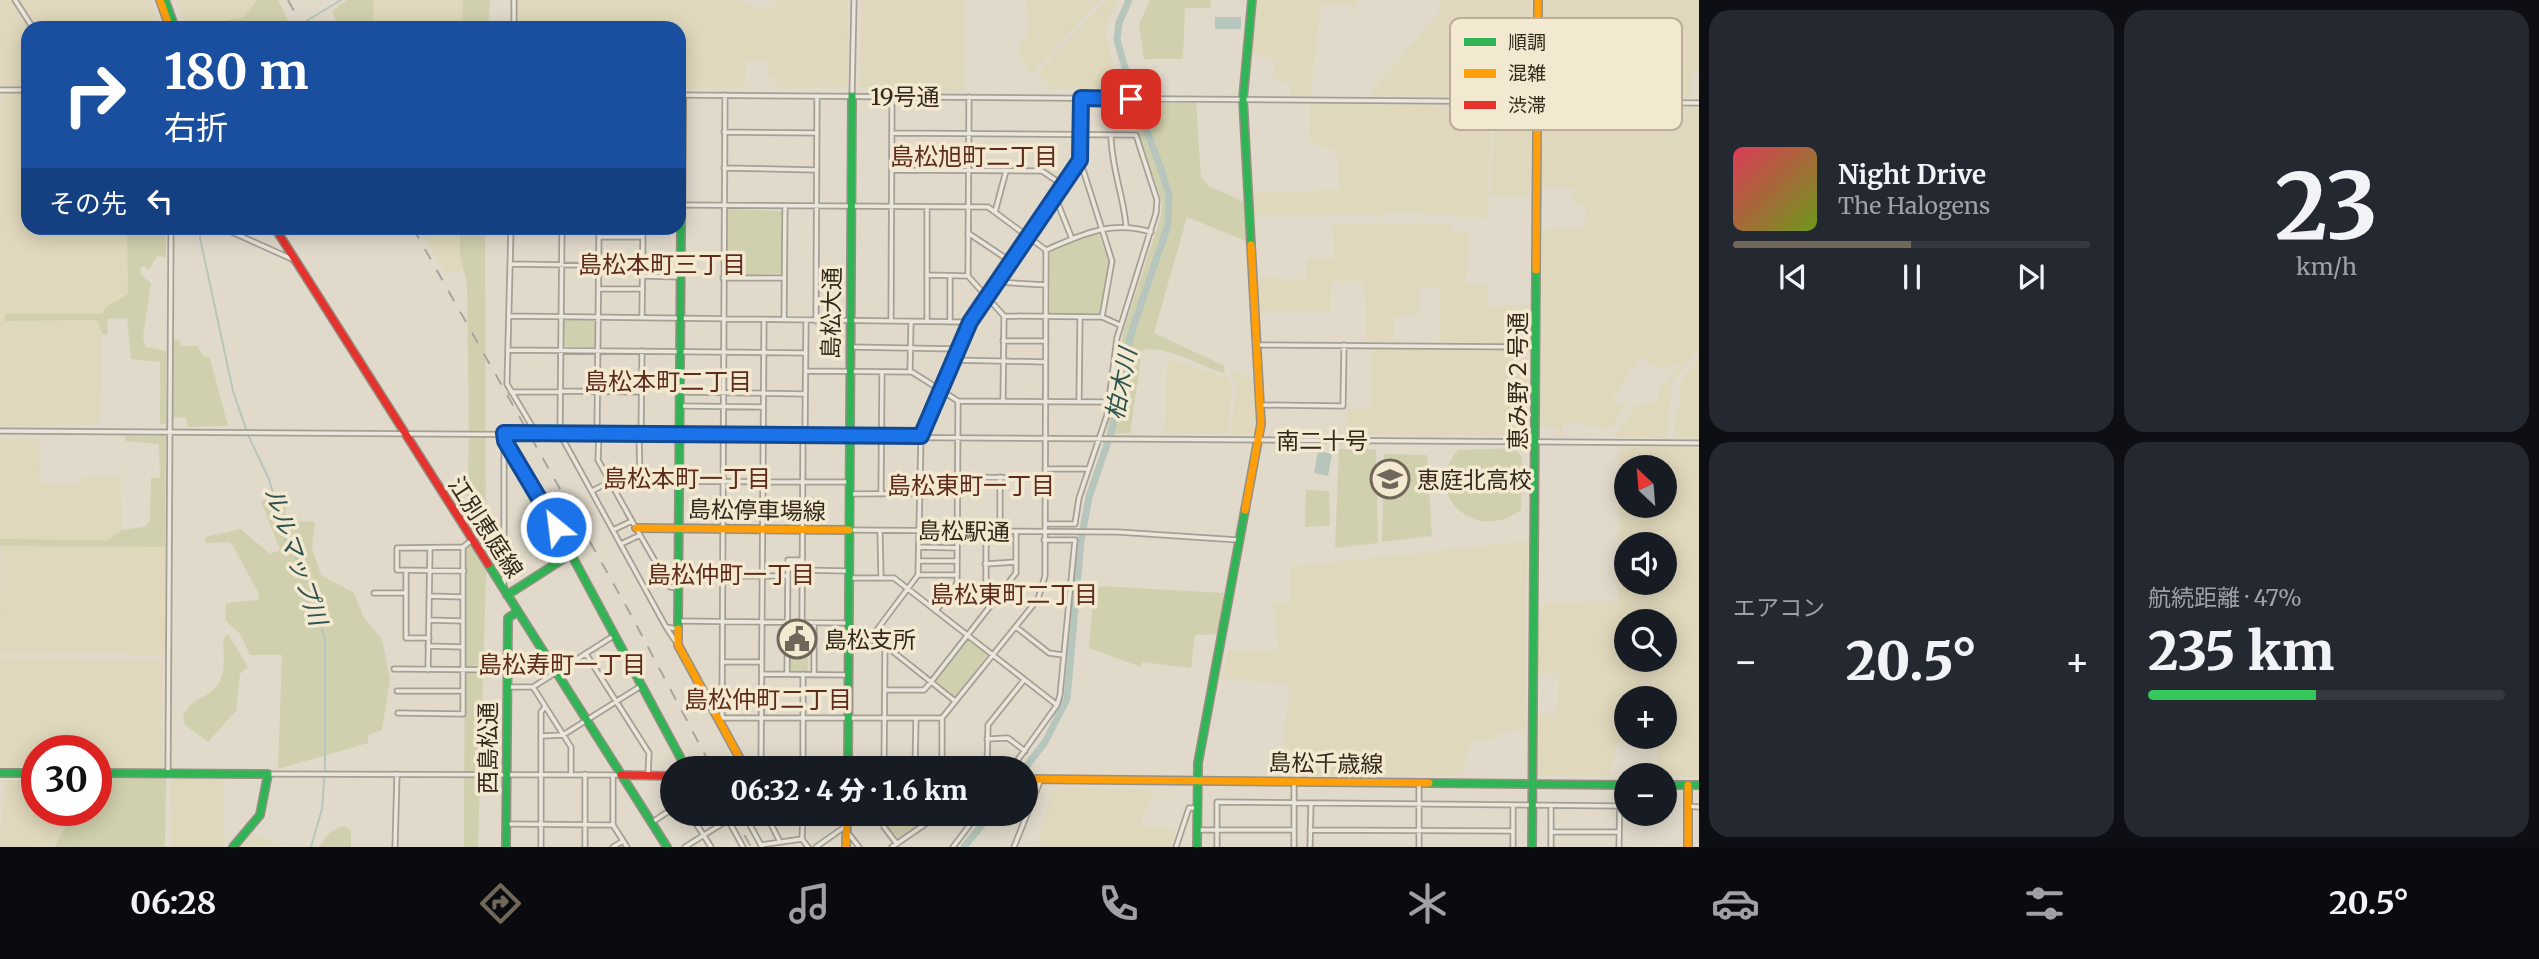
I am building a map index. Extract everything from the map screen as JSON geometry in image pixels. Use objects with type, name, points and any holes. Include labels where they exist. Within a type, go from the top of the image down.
[{"type":"street","points":[[15,0],[28,21]]},
{"type":"street","points":[[162,0],[170,21]]},
{"type":"street","points":[[514,0],[514,21]]},
{"type":"street","points":[[852,96],[853,0]]},
{"type":"street","points":[[1198,847],[1198,763],[1259,440],[1261,405],[1243,99],[1252,0]]},
{"type":"street","name":"恵み野２号通","points":[[1537,18],[1538,0]]},
{"type":"street","points":[[1,91],[21,90]]},
{"type":"street","name":"19号通","points":[[686,95],[1450,100]]},
{"type":"street","points":[[720,718],[725,95]]},
{"type":"street","points":[[816,321],[817,96]]},
{"type":"street","name":"島松大通","points":[[849,530],[852,96]]},
{"type":"street","points":[[891,321],[892,96]]},
{"type":"street","points":[[969,97],[968,276],[1004,316],[1003,401]]},
{"type":"street","points":[[1081,98],[1080,160],[1112,261],[1102,317]]},
{"type":"street","name":"恵み野２号通","points":[[1532,847],[1530,441],[1535,130]]},
{"type":"street","points":[[724,132],[817,133]]},
{"type":"street","points":[[892,133],[1136,135],[1157,200],[1151,232],[1120,325],[1102,439],[1088,470],[1075,524],[1045,524]]},
{"type":"street","points":[[1111,135],[1112,161],[1123,194],[1126,225]]},
{"type":"street","points":[[877,646],[876,631],[918,575],[921,436],[940,388],[970,322],[1080,160]]},
{"type":"street","points":[[724,168],[816,170]]},
{"type":"street","points":[[892,170],[1042,171],[1063,185]]},
{"type":"street","points":[[995,212],[1006,171]]},
{"type":"street","points":[[1055,196],[1072,239]]},
{"type":"street","points":[[686,205],[988,207],[1046,250]]},
{"type":"street","points":[[784,320],[785,206]]},
{"type":"street","points":[[927,207],[927,321]]},
{"type":"street","points":[[1046,250],[1101,229],[1126,225],[1151,232]]},
{"type":"street","points":[[968,233],[1011,262]]},
{"type":"street","points":[[168,773],[171,235]]},
{"type":"street","points":[[238,235],[296,261]]},
{"type":"street","name":"江別恵庭線","points":[[279,235],[402,433],[587,721],[617,775],[667,847]]},
{"type":"street","points":[[511,235],[507,384],[536,433]]},
{"type":"street","points":[[562,235],[560,434],[739,756]]},
{"type":"street","points":[[678,645],[680,235]]},
{"type":"street","points":[[642,317],[642,237],[599,237],[598,460],[670,587],[678,588]]},
{"type":"street","points":[[942,756],[942,718],[1016,627],[1042,589],[1045,531],[1046,250]]},
{"type":"street","points":[[511,264],[642,266]]},
{"type":"street","points":[[926,275],[968,276]]},
{"type":"street","points":[[642,276],[680,277]]},
{"type":"street","points":[[950,276],[950,321]]},
{"type":"street","points":[[723,278],[784,278]]},
{"type":"street","points":[[997,282],[1046,285]]},
{"type":"street","points":[[599,289],[642,289]]},
{"type":"street","points":[[509,316],[970,322]]},
{"type":"street","points":[[1004,316],[1102,317],[1120,325]]},
{"type":"street","points":[[1079,402],[1080,317]]},
{"type":"street","points":[[761,756],[764,320]]},
{"type":"street","points":[[802,623],[806,321]]},
{"type":"street","points":[[911,321],[911,371]]},
{"type":"street","points":[[1003,341],[1046,341]]},
{"type":"street","points":[[1257,345],[1533,346]]},
{"type":"street","points":[[1261,405],[1343,406],[1344,345]]},
{"type":"street","points":[[850,348],[958,349]]},
{"type":"street","points":[[508,350],[806,353]]},
{"type":"street","points":[[640,481],[642,351]]},
{"type":"street","points":[[953,360],[1046,362]]},
{"type":"street","points":[[806,372],[911,371],[958,401],[1109,402]]},
{"type":"street","points":[[881,494],[882,372]]},
{"type":"street","points":[[511,392],[641,392]]},
{"type":"street","points":[[680,392],[805,394]]},
{"type":"street","points":[[936,611],[957,583],[958,401]]},
{"type":"street","points":[[680,407],[764,407]]},
{"type":"street","name":"南二十号","points":[[0,431],[1699,443]]},
{"type":"street","points":[[504,433],[505,592],[571,554]]},
{"type":"street","points":[[505,441],[571,554],[679,756]]},
{"type":"street","points":[[1045,469],[1088,470]]},
{"type":"street","points":[[958,477],[1045,478]]},
{"type":"street","points":[[1000,477],[1000,531]]},
{"type":"street","points":[[592,491],[611,481],[850,482]]},
{"type":"street","points":[[850,494],[958,494]]},
{"type":"street","points":[[613,530],[636,528]]},
{"type":"street","points":[[621,544],[636,528]]},
{"type":"street","name":"島松停車場線","points":[[636,528],[849,530],[848,756]]},
{"type":"street","name":"島松駅通","points":[[849,530],[1097,532],[1240,540]]},
{"type":"street","points":[[880,530],[881,578]]},
{"type":"street","points":[[986,531],[986,588],[998,597]]},
{"type":"street","points":[[885,690],[924,690],[931,682],[1016,573],[1016,531]]},
{"type":"street","points":[[1021,756],[1057,705],[1075,540],[1044,540]]},
{"type":"street","points":[[464,571],[397,570],[397,548],[463,547],[471,541]]},
{"type":"street","points":[[398,713],[463,714],[463,547]]},
{"type":"street","points":[[919,547],[957,548]]},
{"type":"street","points":[[428,670],[430,548]]},
{"type":"street","points":[[787,674],[788,560],[802,560]]},
{"type":"street","points":[[919,561],[957,561]]},
{"type":"street","points":[[985,564],[1016,562]]},
{"type":"street","points":[[406,570],[406,638],[429,638]]},
{"type":"street","points":[[802,570],[894,578],[1057,705]]},
{"type":"street","points":[[918,575],[957,575]]},
{"type":"street","points":[[678,576],[787,576]]},
{"type":"street","points":[[374,593],[406,593]]},
{"type":"street","points":[[430,596],[463,597]]},
{"type":"street","name":"西島松通","points":[[506,847],[508,618],[517,612]]},
{"type":"street","points":[[429,621],[463,621]]},
{"type":"street","points":[[666,627],[722,623],[848,623]]},
{"type":"street","points":[[814,623],[814,674]]},
{"type":"street","points":[[1016,627],[1049,653],[1063,655]]},
{"type":"street","points":[[507,687],[533,687],[615,635]]},
{"type":"street","points":[[428,646],[463,647]]},
{"type":"street","points":[[848,646],[885,646],[956,701]]},
{"type":"street","points":[[884,756],[885,646]]},
{"type":"street","points":[[586,654],[649,753],[648,775]]},
{"type":"street","points":[[722,662],[761,662]]},
{"type":"street","points":[[394,669],[508,670]]},
{"type":"street","points":[[762,674],[848,675]]},
{"type":"street","points":[[803,674],[803,756]]},
{"type":"street","points":[[987,756],[988,725],[1024,680]]},
{"type":"street","points":[[542,736],[563,735],[642,685]]},
{"type":"street","points":[[533,687],[571,747],[571,774]]},
{"type":"street","points":[[397,691],[462,691]]},
{"type":"street","points":[[541,847],[541,712],[545,706]]},
{"type":"street","points":[[915,756],[916,717]]},
{"type":"street","points":[[720,718],[942,718]]},
{"type":"street","points":[[987,739],[1008,738],[1025,751]]},
{"type":"street","points":[[0,773],[21,773]]},
{"type":"street","points":[[112,773],[660,776]]},
{"type":"street","points":[[233,847],[252,830],[265,808],[268,774]]},
{"type":"street","points":[[395,847],[397,774]]},
{"type":"street","points":[[585,774],[585,847]]},
{"type":"street","points":[[617,775],[613,825],[627,847]]},
{"type":"street","points":[[1014,847],[1041,779]]},
{"type":"street","name":"島松千歳線","points":[[1041,779],[1614,785]]},
{"type":"street","points":[[1294,782],[1294,847]]},
{"type":"street","points":[[1419,783],[1419,847]]},
{"type":"street","points":[[1677,785],[1699,785]]},
{"type":"street","points":[[1688,785],[1688,847]]},
{"type":"street","points":[[1217,847],[1217,803],[1614,806]]},
{"type":"street","points":[[1310,847],[1311,803]]},
{"type":"street","points":[[1513,805],[1513,847]]},
{"type":"street","points":[[1551,806],[1551,847]]},
{"type":"street","points":[[1688,806],[1699,807]]},
{"type":"street","points":[[1176,847],[1189,808],[1198,808]]},
{"type":"street","points":[[651,823],[660,817]]},
{"type":"street","points":[[506,824],[613,825]]},
{"type":"street","points":[[698,826],[711,847]]},
{"type":"street","points":[[685,847],[719,826]]},
{"type":"street","points":[[732,826],[743,847]]},
{"type":"street","points":[[751,826],[762,846],[802,839]]},
{"type":"street","points":[[772,826],[780,842]]},
{"type":"street","points":[[803,826],[802,839],[808,847]]},
{"type":"street","points":[[884,826],[895,846],[923,826]]},
{"type":"street","points":[[953,847],[969,826]]},
{"type":"street","points":[[1619,826],[1619,847]]},
{"type":"street","points":[[816,847],[847,828]]},
{"type":"street","points":[[846,847],[847,828]]},
{"type":"street","points":[[847,828],[859,847]]},
{"type":"street","points":[[1198,830],[1294,830]]},
{"type":"street","points":[[1311,830],[1513,831]]},
{"type":"street","points":[[1551,832],[1619,832]]},
{"type":"street","points":[[613,847],[623,840]]},
{"type":"shaded area","points":[[0,0],[11,0],[24,21],[21,21],[21,87],[0,86]]},
{"type":"shaded area","points":[[19,0],[151,0],[158,21],[32,21]]},
{"type":"shaded area","points":[[176,0],[257,0],[243,17],[226,21],[184,21]]},
{"type":"shaded area","points":[[373,0],[463,0],[462,21],[373,21]]},
{"type":"shaded area","points":[[518,0],[739,0],[755,8],[772,9],[778,0],[848,0],[847,88],[776,88],[775,78],[769,78],[767,60],[746,61],[745,87],[686,88],[686,21],[518,21]]},
{"type":"shaded area","points":[[861,0],[965,0],[964,91],[860,88]]},
{"type":"shaded area","points":[[1026,0],[1099,0],[1030,75],[1019,52],[1020,43],[1028,35]]},
{"type":"shaded area","points":[[1106,0],[1116,0],[1105,32],[1117,83],[1100,92],[1050,89],[1038,73]]},
{"type":"shaded area","points":[[1257,0],[1358,0],[1356,7],[1321,4],[1310,95],[1290,96],[1291,84],[1273,80],[1274,58],[1251,54]]},
{"type":"shaded area","points":[[1439,0],[1531,0],[1531,18],[1450,18],[1450,97],[1368,96],[1439,12]]},
{"type":"shaded area","points":[[1542,0],[1699,0],[1699,74],[1692,75],[1692,98],[1682,98],[1682,18],[1542,18]]},
{"type":"shaded area","points":[[1215,17],[1241,17],[1241,29],[1215,29]]},
{"type":"shaded area","points":[[6,93],[21,93],[21,235],[127,235],[128,294],[106,307],[102,314],[5,314],[5,321],[97,320],[102,334],[101,420],[97,424],[0,426],[0,103]]},
{"type":"shaded area","points":[[1310,105],[1450,105],[1450,130],[1490,130],[1488,218],[1420,215],[1420,211],[1383,211],[1380,216],[1254,216],[1252,192],[1339,190],[1337,152],[1309,140]]},
{"type":"shaded area","points":[[1682,108],[1699,108],[1699,348],[1672,383],[1667,438],[1615,436],[1636,405],[1656,403],[1659,390],[1680,366],[1675,364],[1662,370],[1639,358],[1610,402],[1627,404],[1611,428],[1563,423],[1562,436],[1557,437],[1557,428],[1540,427],[1542,230],[1584,227],[1586,204],[1573,204],[1573,188],[1541,188],[1542,130],[1682,130]]},
{"type":"shaded area","points":[[1493,130],[1531,130],[1530,196],[1491,196]]},
{"type":"shaded area","points":[[1333,223],[1451,223],[1450,231],[1469,232],[1466,284],[1487,285],[1487,306],[1531,305],[1531,336],[1523,344],[1440,343],[1440,287],[1420,288],[1419,314],[1395,317],[1393,341],[1366,342],[1365,281],[1331,281],[1330,311],[1259,311],[1258,278],[1306,279],[1307,259],[1334,258]]},
{"type":"shaded area","points":[[424,235],[460,235],[460,254],[465,271],[445,273]]},
{"type":"shaded area","points":[[1372,349],[1520,350],[1520,364],[1529,365],[1528,435],[1347,435],[1348,409],[1372,408]]},
{"type":"shaded area","points":[[1699,357],[1699,438],[1672,438],[1679,404],[1679,384]]},
{"type":"shaded area","points":[[1167,359],[1228,377],[1232,389],[1227,434],[1165,434]]},
{"type":"shaded area","points":[[1229,369],[1252,379],[1255,384],[1255,434],[1231,435],[1236,386]]},
{"type":"shaded area","points":[[0,439],[39,439],[40,484],[82,484],[83,477],[121,477],[122,530],[108,540],[0,539]]},
{"type":"shaded area","points":[[1619,445],[1699,446],[1699,777],[1677,776],[1677,763],[1658,763],[1657,749],[1677,749],[1677,686],[1614,686],[1616,749],[1610,775],[1537,775],[1537,713],[1557,712],[1559,674],[1537,673],[1539,610],[1547,602],[1618,601],[1618,595],[1677,595],[1677,532],[1618,532],[1619,518],[1677,518],[1677,455],[1619,455]]},
{"type":"shaded area","points":[[1318,451],[1332,454],[1328,476],[1314,473]]},
{"type":"shaded area","points":[[1527,541],[1525,729],[1500,732],[1494,738],[1473,740],[1463,763],[1463,776],[1287,774],[1283,742],[1290,684],[1223,679],[1228,652],[1278,649],[1275,604],[1290,602],[1290,567]]},
{"type":"shaded area","points":[[1,546],[165,547],[165,655],[0,653]]},
{"type":"shaded area","points":[[0,658],[163,660],[162,769],[112,768],[112,735],[21,735],[21,768],[0,767]]},
{"type":"shaded area","points":[[173,778],[223,779],[224,847],[172,847],[170,784]]},
{"type":"shaded area","points":[[21,779],[21,826],[68,826],[54,843],[54,847],[0,847],[4,780]]},
{"type":"shaded area","points":[[1062,787],[1148,790],[1153,794],[1141,821],[1143,825],[1177,831],[1173,847],[1038,847],[1052,791]]},
{"type":"shaded area","points":[[254,834],[283,845],[239,847]]},
{"type":"green space","points":[[257,0],[278,0],[288,21],[226,21],[243,17]]},
{"type":"green space","points":[[347,0],[373,0],[373,21],[336,21],[332,11]]},
{"type":"green space","points":[[463,0],[490,0],[488,21],[462,21]]},
{"type":"green space","points":[[1150,0],[1211,0],[1210,8],[1185,8],[1183,59],[1144,59],[1139,24]]},
{"type":"green space","points":[[1196,102],[1201,177],[1209,186],[1244,202],[1246,241],[1187,217],[1154,333],[1225,366],[1224,373],[1173,353],[1142,350],[1130,433],[1106,434],[1124,329],[1161,216],[1162,202],[1135,123],[1115,122],[1113,104]]},
{"type":"green space","points":[[728,209],[782,211],[781,273],[727,277]]},
{"type":"green space","points":[[1098,233],[1109,261],[1099,314],[1050,314],[1050,251]]},
{"type":"green space","points":[[127,235],[166,235],[166,258],[157,256],[149,270],[144,266],[140,268],[141,275],[151,283],[143,337],[146,347],[166,351],[166,424],[160,424],[160,362],[131,359],[127,318],[108,319],[107,335],[102,334],[97,320],[4,321],[5,314],[102,314],[106,307],[128,294]]},
{"type":"green space","points":[[460,235],[485,235],[486,576],[478,847],[464,847],[465,551],[469,439],[467,284],[460,254]]},
{"type":"green space","points":[[563,319],[594,319],[596,349],[565,348]]},
{"type":"green space","points":[[172,340],[179,340],[181,346],[198,346],[202,355],[210,358],[228,426],[188,427],[186,418],[171,417]]},
{"type":"green space","points":[[125,436],[166,436],[165,547],[0,546],[0,539],[108,540],[122,530],[144,527],[150,521],[151,478],[160,478],[159,444],[125,441]]},
{"type":"green space","points":[[1513,448],[1522,457],[1521,510],[1504,519],[1486,521],[1471,518],[1458,509],[1449,497],[1445,482],[1448,466],[1458,450]]},
{"type":"green space","points":[[1339,449],[1376,449],[1378,543],[1335,548]]},
{"type":"green space","points":[[1384,454],[1427,455],[1432,536],[1382,542]]},
{"type":"green space","points":[[1306,490],[1329,491],[1330,526],[1305,527]]},
{"type":"green space","points":[[287,494],[285,515],[298,521],[315,522],[312,548],[321,575],[354,593],[364,618],[382,639],[390,679],[382,730],[368,735],[368,743],[278,769],[282,655],[250,655],[240,634],[225,620],[226,603],[258,600],[259,594],[230,542],[206,543],[205,537],[241,529],[270,554],[280,550],[261,501]]},
{"type":"green space","points":[[1101,586],[1224,593],[1219,634],[1195,635],[1191,668],[1143,662],[1141,667],[1089,648],[1094,590]]},
{"type":"green space","points":[[228,634],[248,667],[240,674],[236,711],[208,742],[185,725],[183,717],[194,702],[211,692],[219,683],[224,665],[223,640]]},
{"type":"green space","points":[[967,638],[988,654],[955,697],[934,680]]},
{"type":"green space","points":[[808,649],[808,671],[789,671],[789,650]]},
{"type":"green space","points":[[112,778],[166,778],[165,847],[54,847],[66,826],[112,826]]},
{"type":"green space","points":[[342,826],[351,830],[351,847],[319,847],[329,833]]},
{"type":"green space","points":[[887,826],[916,826],[898,838]]},
{"type":"waterway","name":"ルルマップ川","points":[[306,21],[341,0]]},
{"type":"waterway","name":"柏木川","points":[[1034,756],[1045,742],[1067,699],[1081,541],[1089,497],[1113,427],[1122,368],[1133,328],[1168,225],[1169,195],[1132,92],[1117,40],[1119,23],[1129,0]]},
{"type":"waterway","name":"ルルマップ川","points":[[200,235],[233,391],[246,429]]},
{"type":"waterway","name":"ルルマップ川","points":[[248,435],[269,479],[286,540],[309,583],[325,640],[325,769],[322,809],[311,847]]},
{"type":"waterway","name":"柏木川","points":[[964,847],[981,826]]},
{"type":"railway","points":[[288,0],[299,21]]},
{"type":"railway","points":[[417,235],[630,613],[706,756]]},
{"type":"railway","points":[[740,826],[751,847]]},
{"type":"traffic: fast","points":[[165,0],[172,21]]},
{"type":"traffic: fast","points":[[1251,245],[1243,99],[1252,0]]},
{"type":"traffic: fast","points":[[848,756],[852,96]]},
{"type":"traffic: fast","points":[[678,629],[681,235]]},
{"type":"traffic: fast","points":[[1532,847],[1536,270]]},
{"type":"traffic: fast","points":[[1197,847],[1198,763],[1245,510]]},
{"type":"traffic: fast","points":[[507,595],[571,554],[680,756]]},
{"type":"traffic: fast","points":[[488,564],[667,847]]},
{"type":"traffic: fast","points":[[506,847],[508,618],[517,612]]},
{"type":"traffic: fast","points":[[0,773],[21,773]]},
{"type":"traffic: fast","points":[[112,773],[268,774],[260,815],[233,847]]},
{"type":"traffic: fast","points":[[1429,783],[1614,785]]},
{"type":"traffic: fast","points":[[1677,785],[1699,785]]},
{"type":"traffic: slow","points":[[160,0],[168,21]]},
{"type":"traffic: slow","points":[[1538,0],[1538,18]]},
{"type":"traffic: slow","points":[[1536,270],[1537,130]]},
{"type":"traffic: slow","points":[[1245,510],[1261,424],[1251,245]]},
{"type":"traffic: slow","points":[[636,528],[849,530]]},
{"type":"traffic: slow","points":[[678,629],[678,645],[738,756]]},
{"type":"traffic: slow","points":[[1038,779],[1429,783]]},
{"type":"traffic: slow","points":[[1688,785],[1688,847]]},
{"type":"traffic: slow","points":[[846,847],[847,826]]},
{"type":"traffic: jam","points":[[279,235],[488,564]]},
{"type":"traffic: jam","points":[[621,775],[660,776]]},
{"type":"place","name":"恵庭北高校","points":[[1390,479]]},
{"type":"place","name":"島松支所","points":[[797,639]]},
{"type":"district","name":"島松旭町二丁目","points":[[974,156]]},
{"type":"district","name":"島松本町三丁目","points":[[662,264]]},
{"type":"district","name":"島松本町二丁目","points":[[668,381]]},
{"type":"district","name":"島松本町一丁目","points":[[687,478]]},
{"type":"district","name":"島松東町一丁目","points":[[971,485]]},
{"type":"district","name":"島松仲町一丁目","points":[[731,574]]},
{"type":"district","name":"島松東町二丁目","points":[[1014,594]]},
{"type":"district","name":"島松寿町一丁目","points":[[562,664]]},
{"type":"district","name":"島松仲町二丁目","points":[[768,699]]},
{"type":"route","points":[[556,527],[505,441],[504,433],[921,436],[970,322],[1080,160],[1081,98],[1131,99]]}]
